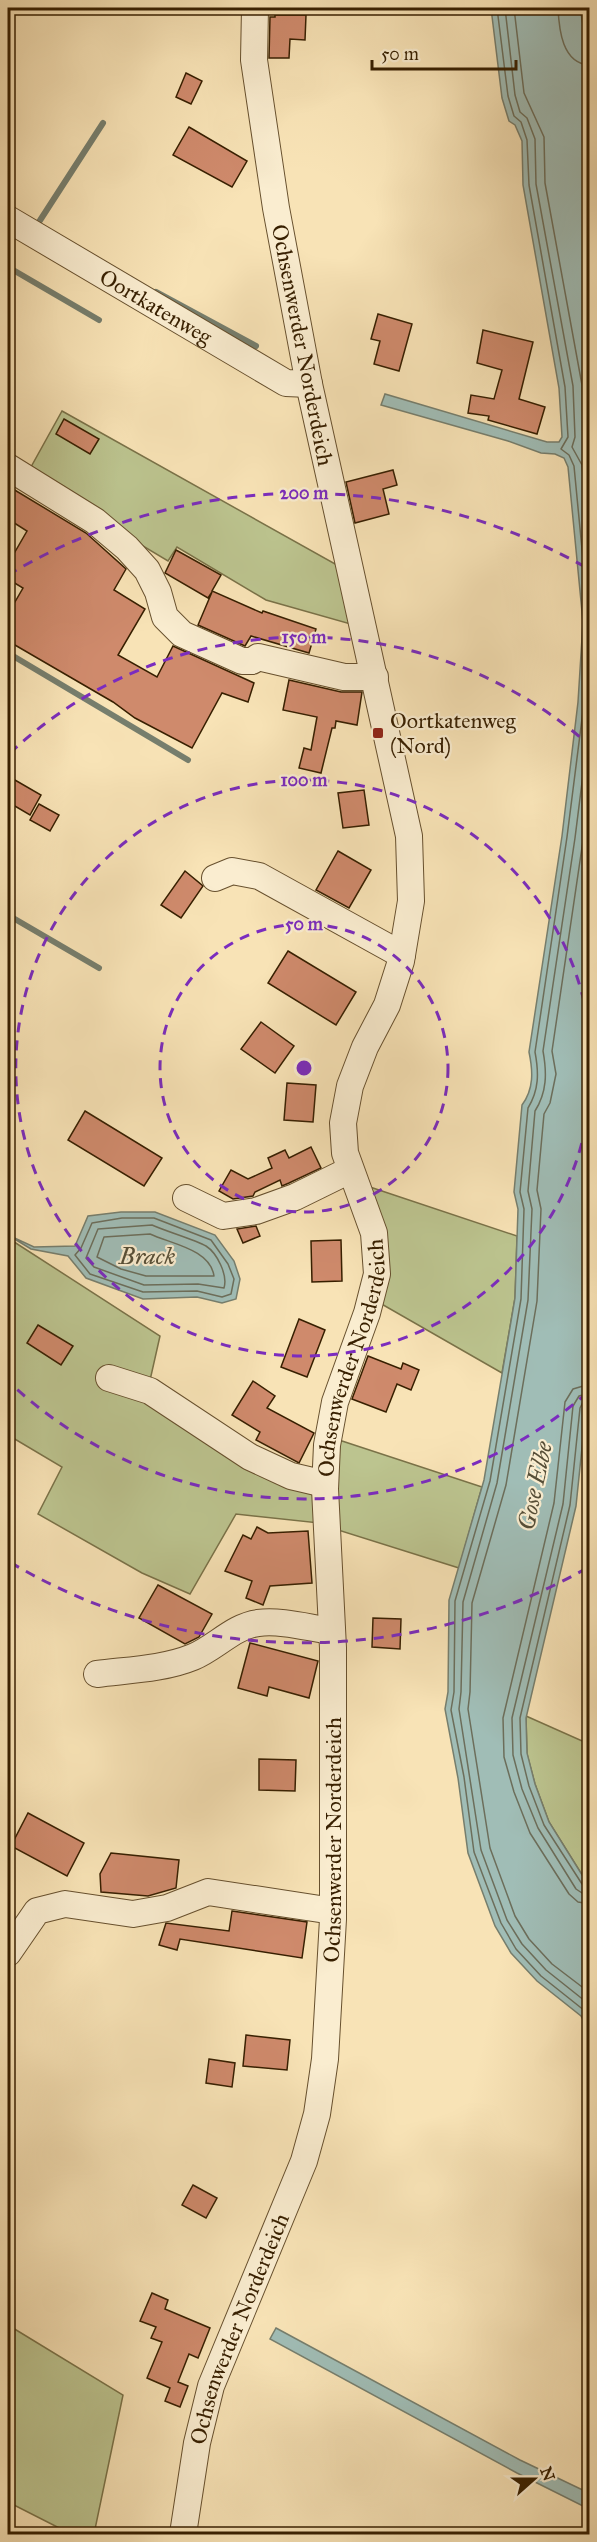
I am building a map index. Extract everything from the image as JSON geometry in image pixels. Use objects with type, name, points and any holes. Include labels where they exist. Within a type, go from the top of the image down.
[{"type":"street","name":"Ochsenwerder Norderdeich","points":[[183,2535],[197,2443],[212,2386],[299,2171],[317,2114],[325,2059],[333,1911],[332,1631],[326,1484],[327,1445],[335,1402],[367,1313],[377,1274],[374,1233],[345,1153],[343,1123],[350,1086],[387,1005],[402,955],[411,901],[409,836],[309,384],[276,208],[256,70],[255,8]]},
{"type":"street","name":"Oortkatenweg","points":[[8,219],[286,383],[309,384]]},
{"type":"street","points":[[8,467],[95,521],[127,548],[147,570],[158,592],[165,617],[182,634],[242,661],[252,661],[258,657],[344,677],[375,677]]},
{"type":"street","points":[[215,878],[232,871],[259,876],[402,955]]},
{"type":"street","points":[[186,1198],[223,1216],[245,1213],[295,1197],[350,1170]]},
{"type":"street","points":[[109,1378],[150,1391],[250,1457],[291,1476],[326,1484]]},
{"type":"street","points":[[97,1674],[162,1665],[193,1657],[237,1631],[256,1623],[332,1631]]},
{"type":"street","points":[[8,1953],[37,1911],[64,1904],[133,1914],[167,1908],[208,1892],[333,1911]]},
{"type":"green space","points":[[580,8],[589,8],[589,64]]},
{"type":"green space","points":[[62,411],[337,565],[354,625],[266,600],[177,547],[168,561],[26,476]]},
{"type":"green space","points":[[364,1185],[517,1236],[515,1298],[502,1373],[378,1302]]},
{"type":"green space","points":[[8,1238],[160,1336],[146,1398],[314,1483],[319,1523],[236,1514],[190,1594],[142,1573],[38,1514],[62,1467],[8,1435]]},
{"type":"green space","points":[[339,1440],[482,1487],[459,1568],[338,1530]]},
{"type":"green space","points":[[526,1716],[589,1744],[589,1886],[549,1822],[527,1754]]},
{"type":"green space","points":[[8,2325],[123,2395],[94,2534],[71,2534],[8,2502]]},
{"type":"water","name":"Gose Elbe","points":[[491,8],[580,8],[590,64],[590,1396],[586,1409],[576,1506],[526,1718],[527,1753],[549,1822],[589,1886],[589,2031],[581,2016],[537,1981],[511,1953],[495,1926],[468,1853],[458,1778],[445,1709],[448,1692],[449,1600],[484,1480],[515,1298],[518,1209],[514,1192],[522,1105],[529,1093],[532,1080],[529,1052],[562,836],[578,702],[583,622],[568,467],[564,458],[555,454],[541,453],[508,441],[381,405],[385,394],[547,442],[559,442],[562,437],[559,388],[523,185],[522,141],[515,125],[509,121],[502,98]]},
{"type":"water","name":"Brack","points":[[121,1212],[155,1212],[215,1235],[234,1261],[240,1279],[236,1299],[222,1303],[197,1297],[143,1299],[86,1278],[68,1256],[31,1249],[8,1235],[34,1247],[75,1246],[88,1216]]},
{"type":"water","points":[[276,2328],[520,2460],[589,2493],[589,2509],[517,2473],[270,2339]]},
{"type":"building","points":[[275,15],[306,15],[305,40],[290,39],[289,58],[269,58],[270,17],[275,17]]},
{"type":"building","points":[[186,73],[202,81],[191,104],[176,97]]},
{"type":"building","points":[[189,127],[247,161],[232,187],[173,155]]},
{"type":"building","points":[[378,314],[412,324],[399,371],[374,364],[380,341],[371,339]]},
{"type":"building","points":[[483,330],[533,342],[519,399],[545,407],[537,434],[488,420],[489,416],[468,413],[471,395],[494,399],[502,370],[477,363]]},
{"type":"building","points":[[64,419],[99,439],[90,454],[56,434]]},
{"type":"building","points":[[393,470],[397,485],[383,489],[389,514],[355,523],[346,482]]},
{"type":"building","points":[[8,486],[86,533],[126,569],[114,590],[145,609],[118,655],[157,677],[173,646],[254,683],[248,702],[222,693],[192,748],[135,718],[113,702],[8,641],[8,614],[23,588],[8,579],[8,564],[27,531],[8,519]]},
{"type":"building","points":[[176,550],[221,575],[212,591],[262,613],[263,611],[316,629],[309,653],[251,636],[245,646],[198,625],[212,592],[208,598],[165,573]]},
{"type":"building","points":[[289,680],[341,692],[362,692],[357,725],[336,721],[335,728],[332,728],[321,773],[299,768],[304,748],[311,750],[317,717],[283,710]]},
{"type":"building","points":[[8,776],[41,795],[30,815],[8,802]]},
{"type":"building","points":[[364,790],[369,825],[343,828],[338,793]]},
{"type":"building","points":[[39,804],[59,815],[50,831],[30,820]]},
{"type":"building","points":[[338,851],[371,870],[349,908],[316,890]]},
{"type":"building","points":[[185,871],[203,886],[181,918],[161,905]]},
{"type":"building","points":[[288,951],[356,992],[336,1025],[268,983]]},
{"type":"building","points":[[261,1022],[294,1046],[275,1073],[241,1049]]},
{"type":"building","points":[[287,1083],[316,1085],[313,1122],[284,1120]]},
{"type":"building","points":[[85,1111],[162,1158],[144,1186],[68,1140]]},
{"type":"building","points":[[311,1147],[321,1168],[282,1186],[280,1180],[255,1192],[253,1196],[233,1199],[219,1191],[231,1170],[248,1179],[272,1168],[268,1158],[285,1150],[289,1158]]},
{"type":"building","points":[[256,1226],[260,1236],[243,1243],[237,1229]]},
{"type":"building","points":[[341,1240],[342,1281],[312,1282],[311,1241]]},
{"type":"building","points":[[299,1319],[325,1330],[307,1377],[281,1367]]},
{"type":"building","points":[[38,1325],[73,1346],[61,1365],[27,1343]]},
{"type":"building","points":[[368,1356],[401,1369],[403,1363],[419,1370],[411,1390],[397,1384],[386,1412],[352,1399]]},
{"type":"building","points":[[253,1381],[275,1396],[267,1408],[314,1433],[299,1463],[256,1440],[260,1432],[232,1415]]},
{"type":"building","points":[[257,1527],[268,1533],[308,1531],[312,1583],[270,1586],[263,1605],[246,1598],[252,1581],[225,1571],[243,1535],[251,1539]]},
{"type":"building","points":[[158,1585],[212,1614],[199,1637],[185,1644],[139,1618]]},
{"type":"building","points":[[373,1618],[401,1619],[400,1649],[372,1647]]},
{"type":"building","points":[[250,1643],[318,1661],[309,1698],[269,1687],[267,1696],[238,1688]]},
{"type":"building","points":[[259,1759],[296,1760],[295,1791],[259,1790]]},
{"type":"building","points":[[28,1813],[84,1843],[67,1876],[11,1846]]},
{"type":"building","points":[[111,1853],[179,1860],[176,1888],[148,1896],[101,1892],[100,1874]]},
{"type":"building","points":[[232,1911],[307,1922],[302,1958],[180,1939],[177,1950],[159,1945],[166,1923],[229,1931]]},
{"type":"building","points":[[246,2035],[290,2040],[287,2070],[243,2066]]},
{"type":"building","points":[[209,2059],[235,2063],[232,2087],[206,2083]]},
{"type":"building","points":[[193,2185],[217,2198],[206,2218],[182,2205]]},
{"type":"building","points":[[152,2293],[168,2300],[165,2309],[210,2328],[198,2358],[189,2354],[178,2382],[188,2386],[180,2407],[165,2401],[170,2388],[147,2378],[162,2342],[151,2338],[156,2327],[140,2321]]},
{"type":"waterway","points":[[37,225],[103,123]]},
{"type":"waterway","points":[[8,267],[99,320]]},
{"type":"waterway","points":[[156,292],[256,346]]},
{"type":"waterway","points":[[8,653],[188,760]]},
{"type":"waterway","points":[[8,915],[99,968]]},
{"type":"place","name":"Oortkatenweg (Nord)","points":[[378,733]]}]
